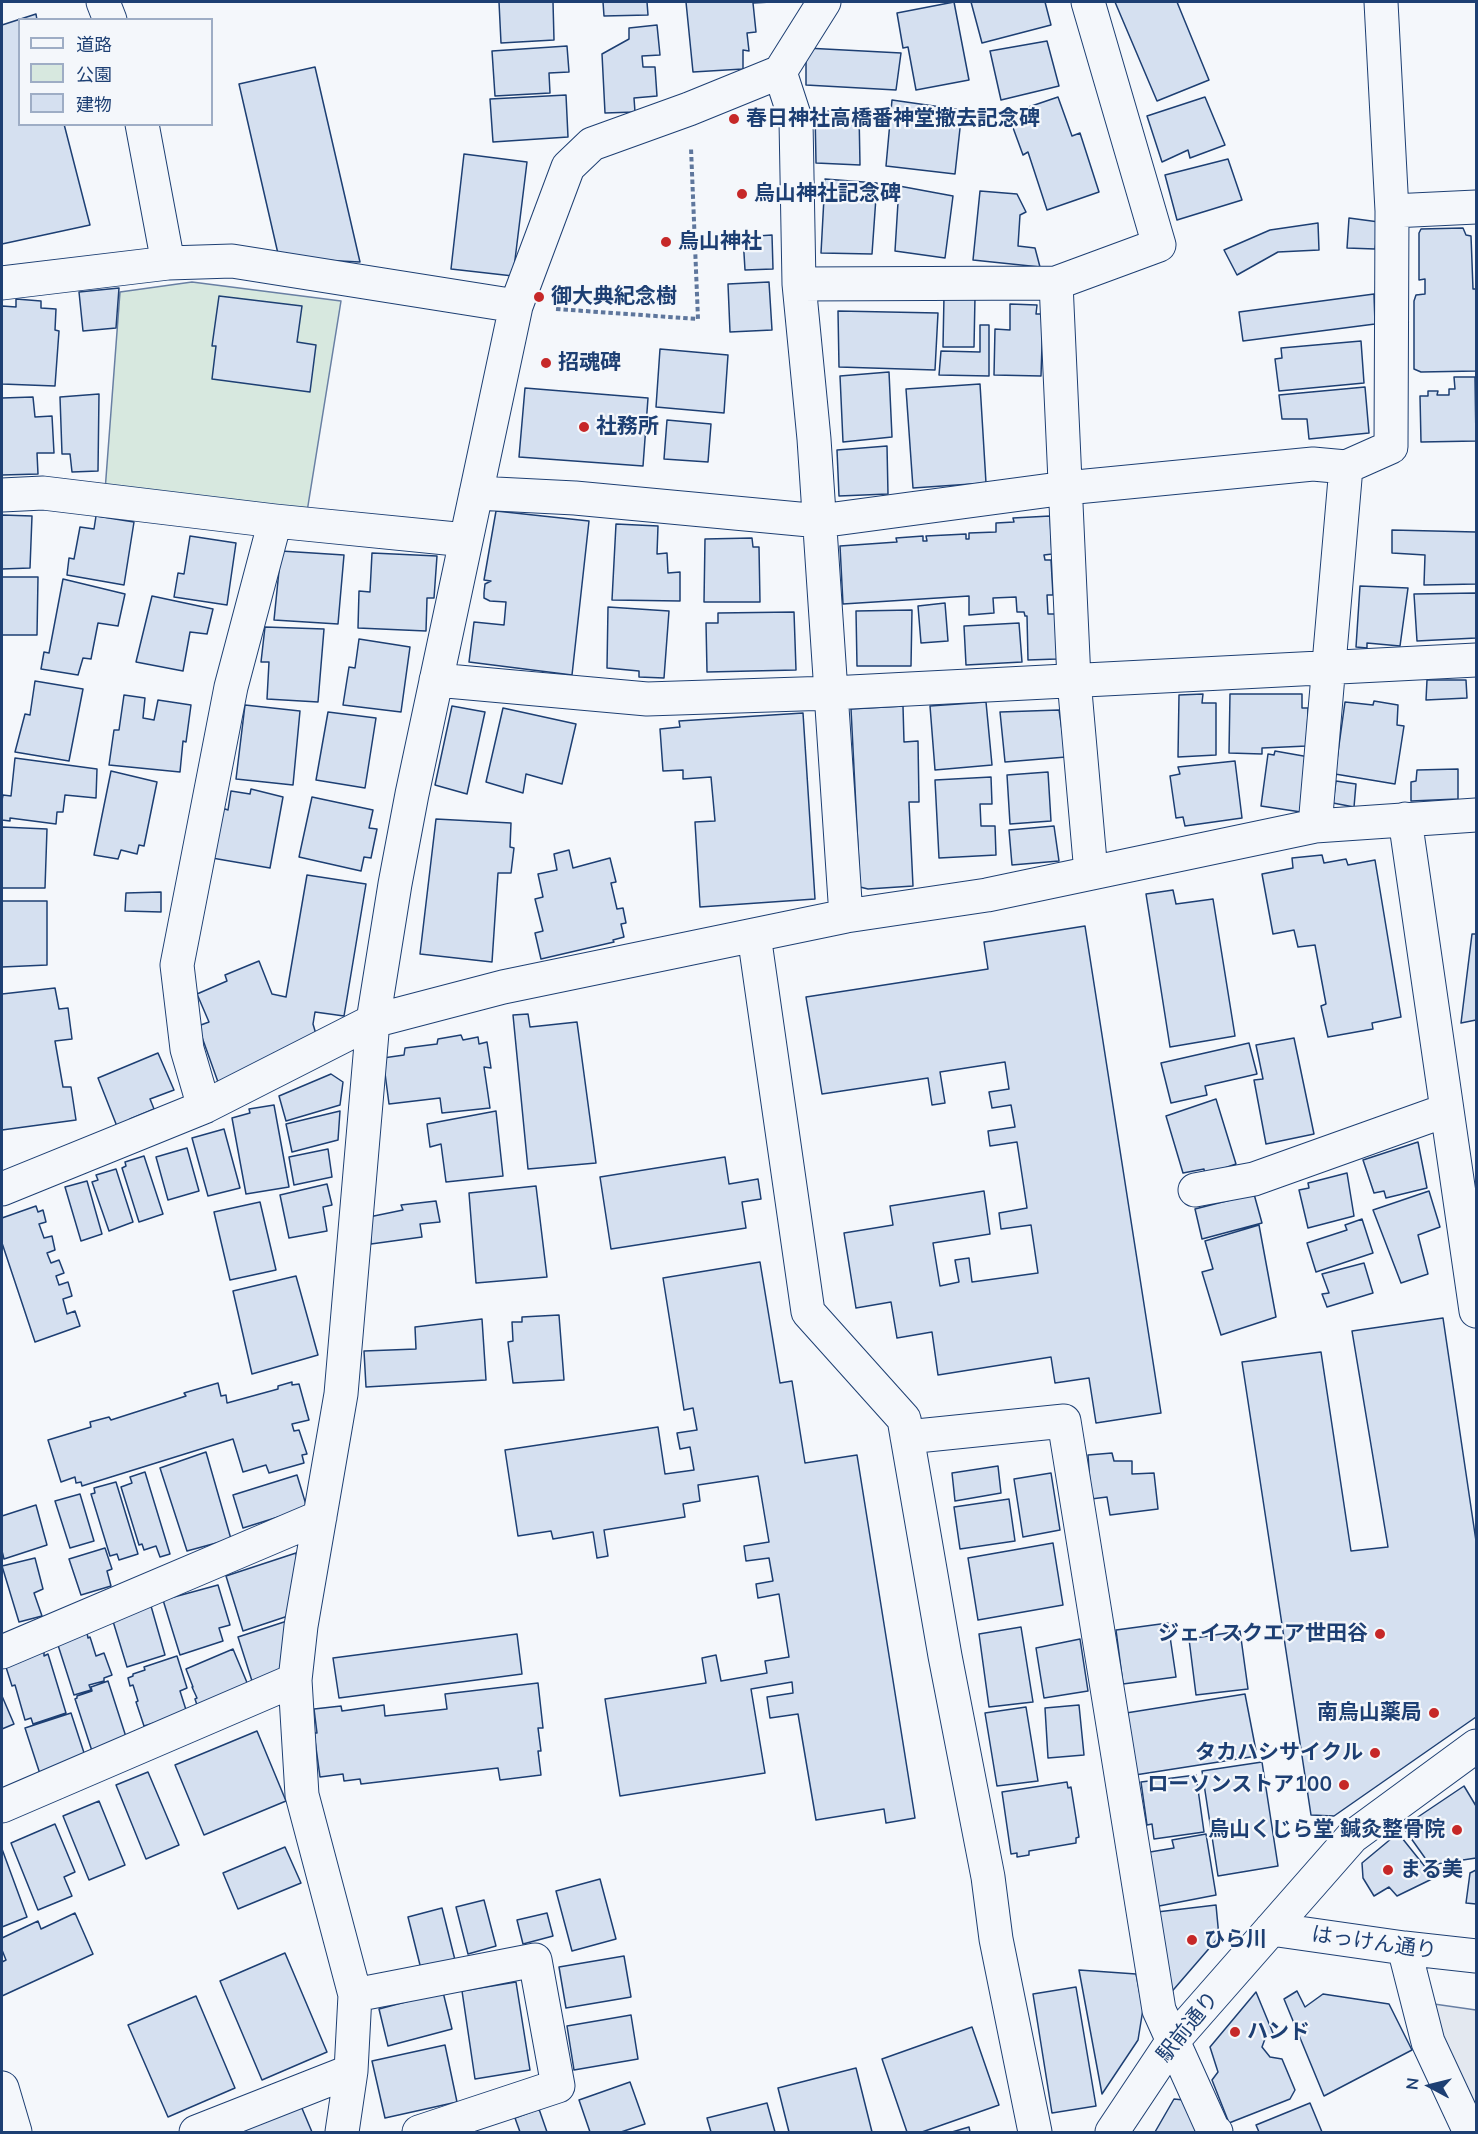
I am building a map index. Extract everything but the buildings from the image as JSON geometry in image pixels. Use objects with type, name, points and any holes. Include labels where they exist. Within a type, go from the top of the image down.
[{"type":"street","points":[[103,2],[109,18]]},
{"type":"street","points":[[342,2133],[351,2070],[355,1995],[302,1795],[295,1680],[301,1626],[341,1394],[373,1021],[394,884],[516,306],[568,167],[592,144],[689,109],[780,72],[824,2]]},
{"type":"street","points":[[799,284],[1056,283],[1160,245],[1088,2]]},
{"type":"street","points":[[476,493],[575,498],[820,521],[1066,488],[1313,464],[1346,467],[1391,447],[1392,211],[1381,2]]},
{"type":"street","points":[[780,72],[795,121],[799,284],[820,521],[846,916]]},
{"type":"street","points":[[142,126],[168,263]]},
{"type":"street","points":[[1392,211],[1476,207]]},
{"type":"street","points":[[2,282],[168,263],[232,261],[516,306]]},
{"type":"street","points":[[1056,283],[1074,680],[1091,873]]},
{"type":"street","points":[[1315,826],[1346,467]]},
{"type":"street","points":[[2,495],[43,493],[275,521],[466,540]]},
{"type":"street","points":[[204,1107],[187,1049],[177,965],[231,687],[275,521]]},
{"type":"street","points":[[436,680],[647,699],[831,693],[1476,660]]},
{"type":"street","points":[[2,1189],[204,1107],[373,1021],[503,987],[846,916],[987,895],[1315,826],[1476,814]]},
{"type":"street","points":[[1406,819],[1476,1311]]},
{"type":"street","points":[[754,935],[808,1311],[904,1419],[988,1877],[996,1939],[1035,2133]]},
{"type":"street","points":[[1195,1190],[1254,1179],[1447,1110]]},
{"type":"street","points":[[907,1437],[1064,1421],[1160,2010],[1172,2042],[1216,2133]]},
{"type":"street","points":[[2,1652],[320,1517]]},
{"type":"street","points":[[2,1806],[295,1680]]},
{"type":"street","name":"駅前通り","points":[[1112,2133],[1172,2042],[1352,1837],[1476,1746]]},
{"type":"street","name":"はっけん通り","points":[[1271,1929],[1476,1956]]},
{"type":"street","points":[[1404,1948],[1428,2042],[1470,2133]]},
{"type":"street","points":[[355,1995],[535,1960],[558,2085],[419,2133]]},
{"type":"street","points":[[196,2133],[351,2070]]},
{"type":"street","points":[[2,2088],[15,2133]]},
{"type":"path","points":[[516,306],[698,319],[689,109]]},
{"type":"green space","points":[[192,282],[341,301],[306,518],[105,491],[120,292]]},
{"type":"shaded area","points":[[1427,2003],[1476,2010],[1476,2114]]},
{"type":"place","name":"春日神社高橋番神堂撤去記念碑","points":[[734,119]]},
{"type":"place","name":"烏山神社記念碑","points":[[742,194]]},
{"type":"place","name":"烏山神社","points":[[666,242]]},
{"type":"place","name":"御大典紀念樹","points":[[539,297]]},
{"type":"place","name":"招魂碑","points":[[546,363]]},
{"type":"place","name":"社務所","points":[[584,427]]},
{"type":"place","name":"ジェイスクエア世田谷","points":[[1380,1634]]},
{"type":"place","name":"南烏山薬局","points":[[1434,1713]]},
{"type":"place","name":"タカハシサイクル","points":[[1375,1753]]},
{"type":"place","name":"ローソンストア100","points":[[1344,1785]]},
{"type":"place","name":"烏山くじら堂 鍼灸整骨院","points":[[1457,1830]]},
{"type":"place","name":"まる美","points":[[1388,1870]]},
{"type":"place","name":"ひら川","points":[[1192,1940]]},
{"type":"place","name":"ハンド","points":[[1235,2032]]}]
